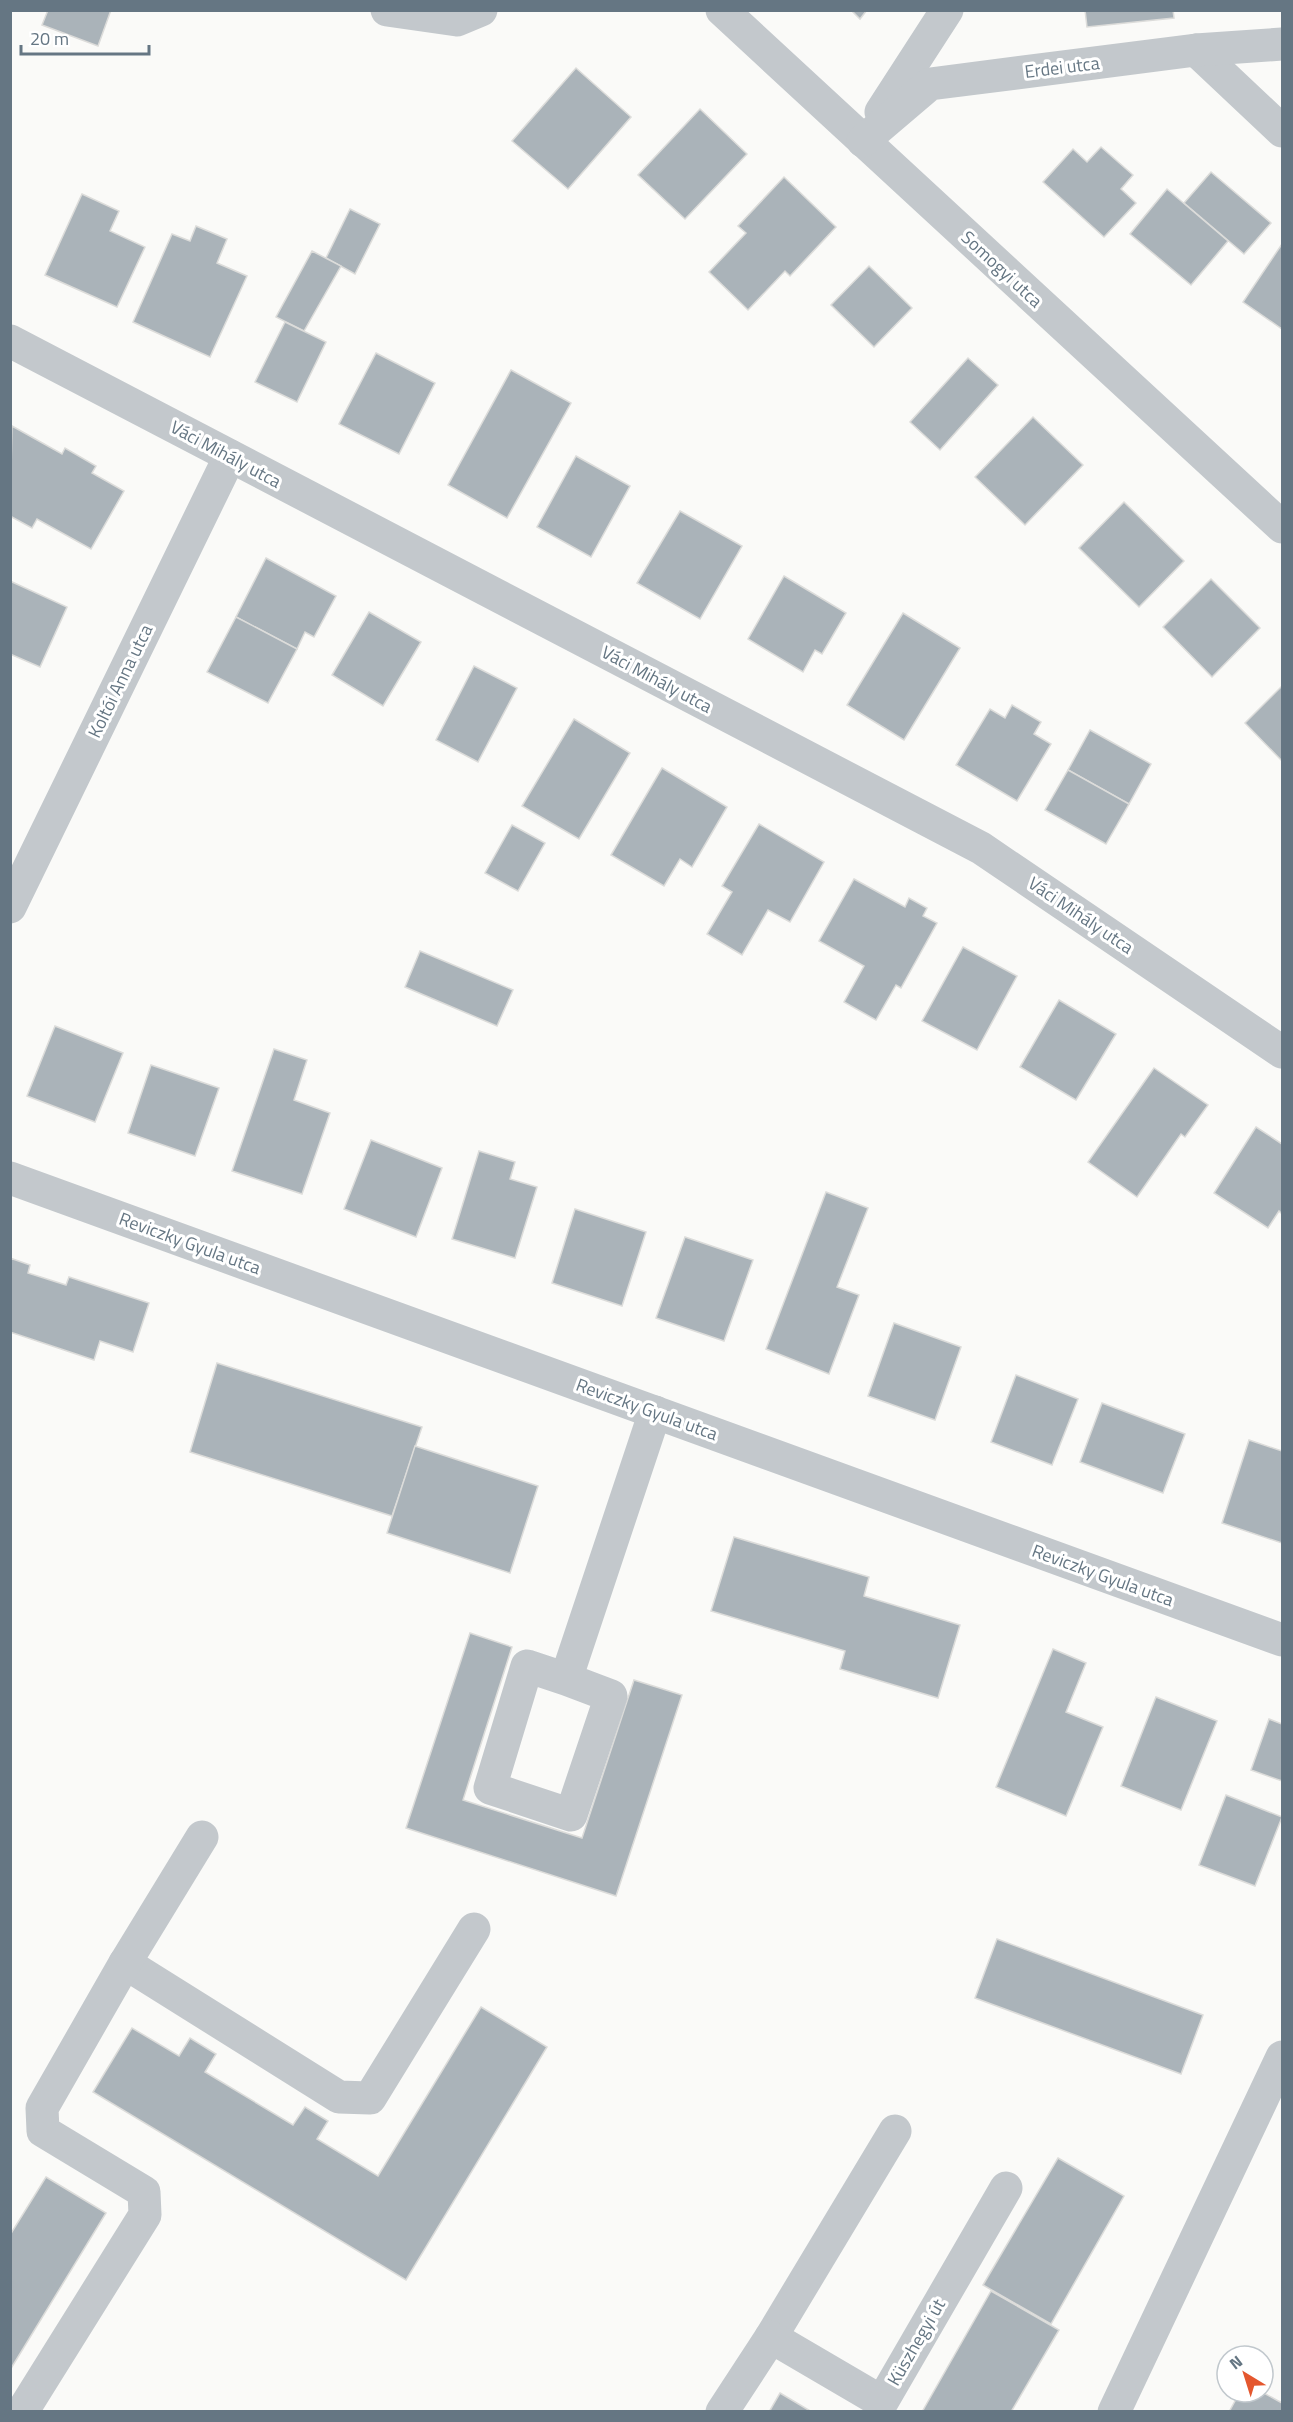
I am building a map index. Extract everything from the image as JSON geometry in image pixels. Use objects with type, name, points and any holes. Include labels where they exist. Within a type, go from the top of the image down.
[{"type":"street","points":[[387,10],[457,20],[481,10]]},
{"type":"street","name":"Somogyi utca","points":[[722,10],[1282,527]]},
{"type":"street","points":[[863,141],[947,10]]},
{"type":"street","name":"Erdei utca","points":[[863,141],[930,84],[1196,50],[1282,44]]},
{"type":"street","points":[[1196,50],[1282,131]]},
{"type":"street","name":"Váci Mihály utca","points":[[10,341],[981,848],[1282,1052]]},
{"type":"street","name":"Koltói Anna utca","points":[[10,907],[230,456]]},
{"type":"street","name":"Reviczky Gyula utca","points":[[10,1178],[1282,1640]]},
{"type":"street","points":[[566,1680],[655,1412]]},
{"type":"street","points":[[527,1666],[566,1680],[611,1696],[571,1815],[490,1788],[527,1666]]},
{"type":"street","points":[[22,2412],[145,2215],[144,2192],[44,2131],[42,2108],[125,1963],[202,1838]]},
{"type":"street","points":[[125,1963],[339,2097],[370,2098],[474,1929]]},
{"type":"street","points":[[1114,2412],[1282,2057]]},
{"type":"street","points":[[722,2412],[771,2337],[895,2132]]},
{"type":"street","name":"Küszhegyi út","points":[[771,2337],[882,2402],[1006,2188]]},
{"type":"building","points":[[48,10],[111,10],[98,46],[42,25]]},
{"type":"building","points":[[851,10],[867,10],[860,19]]},
{"type":"building","points":[[1085,10],[1173,10],[1174,18],[1087,27]]},
{"type":"building","points":[[576,68],[631,117],[568,189],[512,141]]},
{"type":"building","points":[[700,109],[747,154],[685,219],[638,175]]},
{"type":"building","points":[[1101,147],[1133,175],[1121,189],[1136,203],[1104,237],[1043,182],[1073,149],[1087,162]]},
{"type":"building","points":[[1211,172],[1271,223],[1244,254],[1184,203]]},
{"type":"building","points":[[784,177],[836,227],[790,276],[785,271],[748,310],[709,272],[746,233],[738,226]]},
{"type":"building","points":[[1167,189],[1228,241],[1191,285],[1130,234]]},
{"type":"building","points":[[82,194],[119,211],[110,231],[145,247],[117,307],[45,275]]},
{"type":"building","points":[[350,209],[380,224],[355,274],[326,258]]},
{"type":"building","points":[[196,226],[227,239],[217,263],[247,276],[210,357],[133,322],[172,234],[190,241]]},
{"type":"building","points":[[1282,244],[1282,329],[1243,302]]},
{"type":"building","points":[[312,251],[341,266],[304,331],[276,317]]},
{"type":"building","points":[[869,266],[912,308],[874,347],[831,305]]},
{"type":"building","points":[[285,322],[326,342],[297,402],[255,382]]},
{"type":"building","points":[[376,353],[435,383],[399,454],[339,424]]},
{"type":"building","points":[[968,358],[998,385],[940,450],[910,422]]},
{"type":"building","points":[[511,370],[571,403],[507,518],[448,485]]},
{"type":"building","points":[[1033,417],[1083,465],[1025,525],[975,477]]},
{"type":"building","points":[[12,426],[62,454],[65,448],[96,466],[92,473],[124,491],[91,549],[37,519],[32,528],[10,516]]},
{"type":"building","points":[[576,456],[630,486],[591,557],[537,527]]},
{"type":"building","points":[[1124,502],[1184,561],[1139,607],[1079,548]]},
{"type":"building","points":[[680,511],[742,546],[700,619],[637,583]]},
{"type":"building","points":[[266,558],[336,596],[314,637],[305,632],[297,649],[236,617]]},
{"type":"building","points":[[784,576],[846,613],[822,654],[815,650],[803,672],[748,639]]},
{"type":"building","points":[[1211,579],[1260,628],[1212,677],[1163,627]]},
{"type":"building","points":[[10,581],[67,607],[40,667],[10,654]]},
{"type":"building","points":[[369,612],[421,642],[383,706],[332,675]]},
{"type":"building","points":[[903,613],[960,648],[904,740],[847,705]]},
{"type":"building","points":[[236,617],[297,649],[268,703],[207,672]]},
{"type":"building","points":[[474,666],[517,688],[478,762],[436,740]]},
{"type":"building","points":[[1282,686],[1282,761],[1245,723]]},
{"type":"building","points":[[1012,705],[1041,722],[1034,734],[1051,744],[1017,801],[956,765],[990,709],[1005,718]]},
{"type":"building","points":[[574,719],[630,753],[579,839],[522,806]]},
{"type":"building","points":[[1090,730],[1151,764],[1129,804],[1068,770]]},
{"type":"building","points":[[662,768],[727,807],[692,867],[680,859],[664,886],[611,855]]},
{"type":"building","points":[[1068,770],[1129,804],[1106,844],[1045,810]]},
{"type":"building","points":[[759,824],[824,862],[790,922],[768,910],[742,955],[707,934],[732,892],[722,886]]},
{"type":"building","points":[[512,825],[545,843],[518,891],[485,873]]},
{"type":"building","points":[[854,879],[905,907],[909,898],[927,908],[923,916],[937,923],[901,988],[896,985],[876,1020],[844,1002],[864,966],[819,941]]},
{"type":"building","points":[[963,947],[1017,976],[977,1050],[922,1021]]},
{"type":"building","points":[[420,951],[513,990],[497,1026],[405,987]]},
{"type":"building","points":[[1059,1000],[1116,1034],[1076,1100],[1020,1067]]},
{"type":"building","points":[[55,1026],[123,1053],[95,1122],[27,1096]]},
{"type":"building","points":[[274,1049],[307,1060],[294,1100],[330,1113],[302,1194],[232,1171]]},
{"type":"building","points":[[151,1065],[219,1088],[195,1156],[128,1133]]},
{"type":"building","points":[[1154,1068],[1208,1105],[1185,1137],[1181,1134],[1137,1197],[1088,1162]]},
{"type":"building","points":[[1256,1127],[1282,1144],[1282,1214],[1279,1211],[1268,1228],[1214,1193]]},
{"type":"building","points":[[371,1140],[442,1168],[416,1237],[344,1209]]},
{"type":"building","points":[[479,1151],[515,1162],[510,1179],[537,1187],[515,1258],[452,1239]]},
{"type":"building","points":[[826,1192],[868,1208],[837,1287],[859,1295],[829,1374],[766,1349]]},
{"type":"building","points":[[575,1209],[646,1232],[622,1306],[552,1283]]},
{"type":"building","points":[[685,1237],[753,1260],[724,1341],[656,1318]]},
{"type":"building","points":[[10,1258],[30,1265],[28,1273],[66,1285],[69,1277],[149,1303],[133,1352],[100,1341],[94,1360],[10,1332]]},
{"type":"building","points":[[894,1323],[961,1347],[935,1420],[868,1396]]},
{"type":"building","points":[[217,1363],[422,1427],[392,1516],[190,1452]]},
{"type":"building","points":[[1016,1375],[1078,1399],[1052,1465],[991,1442]]},
{"type":"building","points":[[1102,1403],[1185,1434],[1163,1493],[1080,1462]]},
{"type":"building","points":[[1249,1440],[1282,1451],[1282,1543],[1222,1523]]},
{"type":"building","points":[[415,1446],[538,1486],[510,1573],[387,1533]]},
{"type":"building","points":[[734,1537],[869,1577],[864,1596],[960,1625],[938,1698],[840,1669],[845,1651],[711,1611]]},
{"type":"building","points":[[470,1633],[512,1647],[463,1800],[582,1838],[634,1680],[682,1695],[616,1896],[406,1828]]},
{"type":"building","points":[[1053,1649],[1086,1663],[1066,1712],[1103,1727],[1066,1816],[996,1787]]},
{"type":"building","points":[[1156,1697],[1217,1721],[1181,1810],[1121,1786]]},
{"type":"building","points":[[1269,1719],[1282,1724],[1282,1781],[1251,1770]]},
{"type":"building","points":[[1226,1795],[1282,1817],[1255,1886],[1199,1865]]},
{"type":"building","points":[[997,1939],[1203,2015],[1181,2074],[975,1998]]},
{"type":"building","points":[[481,2007],[547,2047],[406,2280],[93,2092],[132,2028],[179,2056],[190,2038],[216,2054],[205,2072],[293,2125],[305,2107],[328,2121],[317,2139],[378,2176]]},
{"type":"building","points":[[1058,2158],[1124,2196],[1051,2324],[983,2285]]},
{"type":"building","points":[[46,2177],[106,2213],[10,2370],[10,2235]]},
{"type":"building","points":[[991,2291],[1059,2330],[1011,2412],[922,2412]]},
{"type":"building","points":[[780,2393],[812,2412],[769,2412]]},
{"type":"building","points":[[1275,2399],[1282,2403],[1282,2412],[1229,2412],[1233,2404],[1275,2404]]}]
